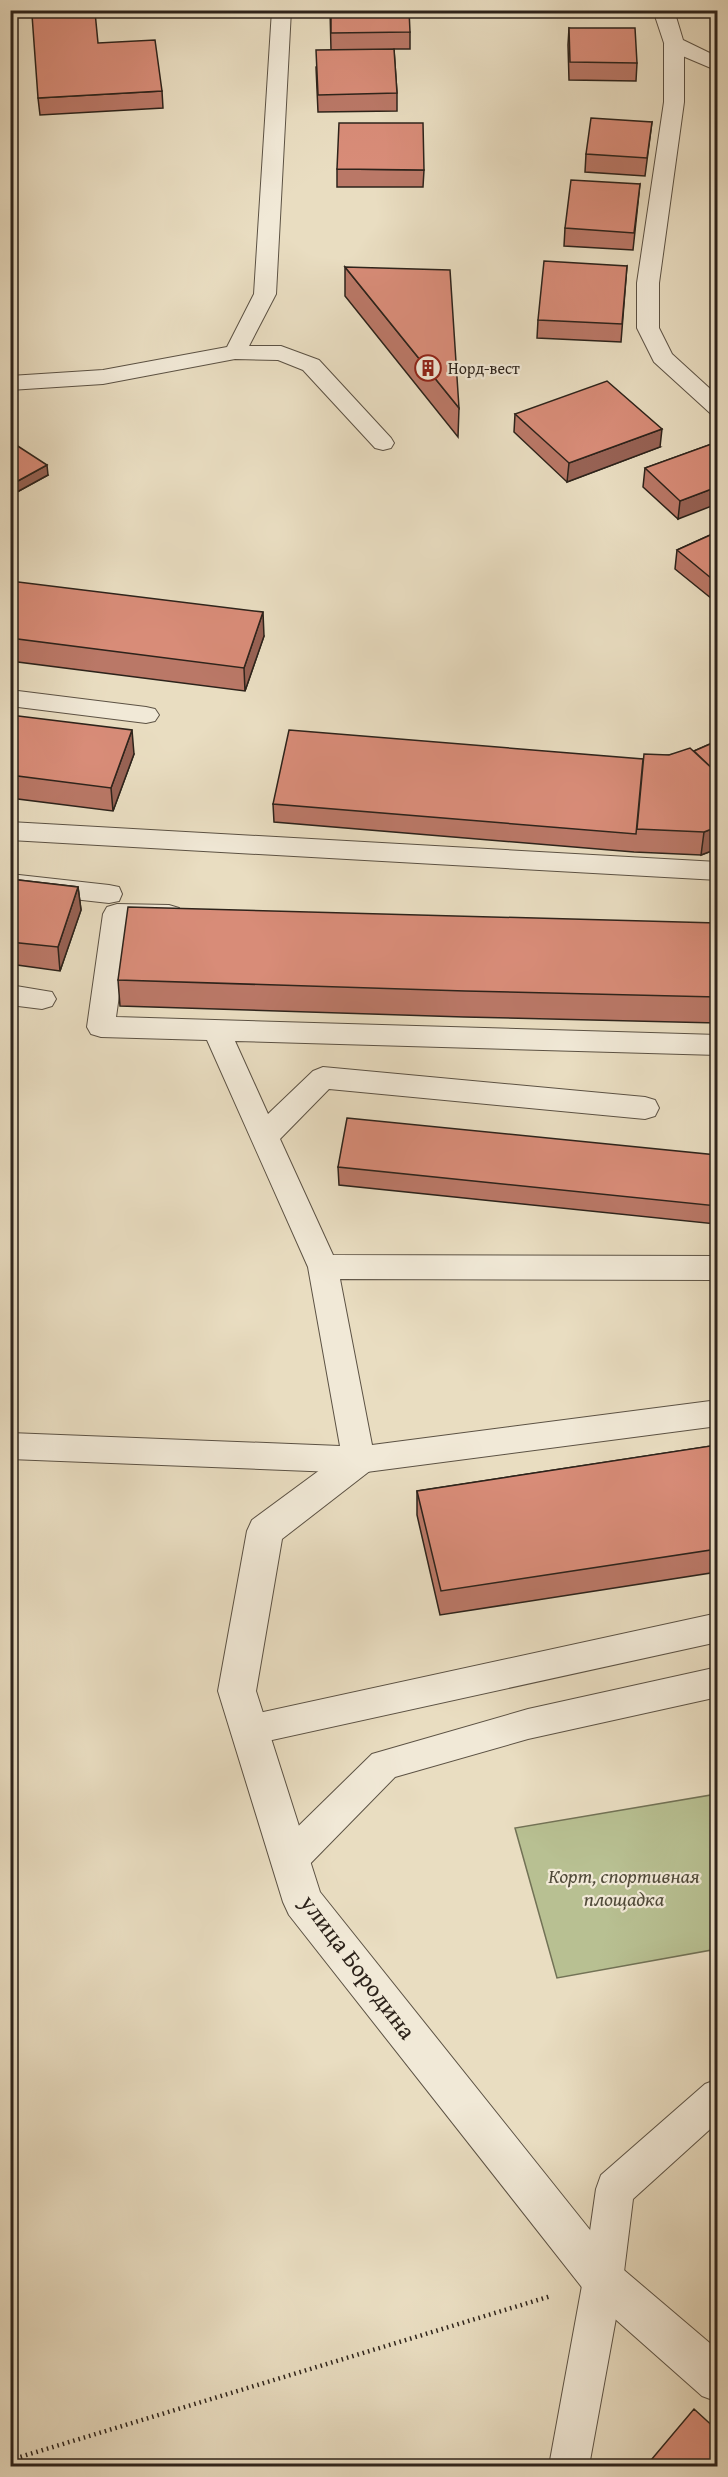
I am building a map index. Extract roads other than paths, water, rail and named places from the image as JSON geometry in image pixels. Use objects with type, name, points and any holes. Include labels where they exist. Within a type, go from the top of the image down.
[{"type":"street","points":[[663,10],[674,44],[717,65]]},
{"type":"street","name":"улица Бородина","points":[[359,1460],[265,1531],[237,1691],[303,1902],[603,2280],[717,2380]]},
{"type":"lane","points":[[234,352],[265,294],[282,10]]},
{"type":"lane","points":[[674,44],[674,102],[648,283],[648,328],[662,357],[717,408]]},
{"type":"lane","points":[[10,383],[103,377],[234,352],[281,353],[311,364],[383,443]]},
{"type":"lane","points":[[10,698],[146,715]]},
{"type":"lane","points":[[10,831],[717,871]]},
{"type":"lane","points":[[10,883],[109,894]]},
{"type":"lane","points":[[199,916],[117,914],[100,1027],[717,1045]]},
{"type":"lane","points":[[10,995],[42,999]]},
{"type":"lane","points":[[216,1030],[323,1267],[359,1460]]},
{"type":"lane","points":[[264,1136],[323,1078],[645,1108]]},
{"type":"lane","points":[[323,1267],[717,1268]]},
{"type":"lane","points":[[10,1446],[359,1460],[717,1413]]},
{"type":"lane","points":[[249,1730],[717,1627]]},
{"type":"lane","points":[[290,1859],[384,1765],[528,1724],[717,1682]]},
{"type":"lane","points":[[569,2466],[603,2280],[615,2189],[717,2097]]},
{"type":"place","name":"Норд-вест","points":[[428,368]]},
{"type":"park label","name":"Корт, спортивная площадка","points":[[624,1888]]}]
